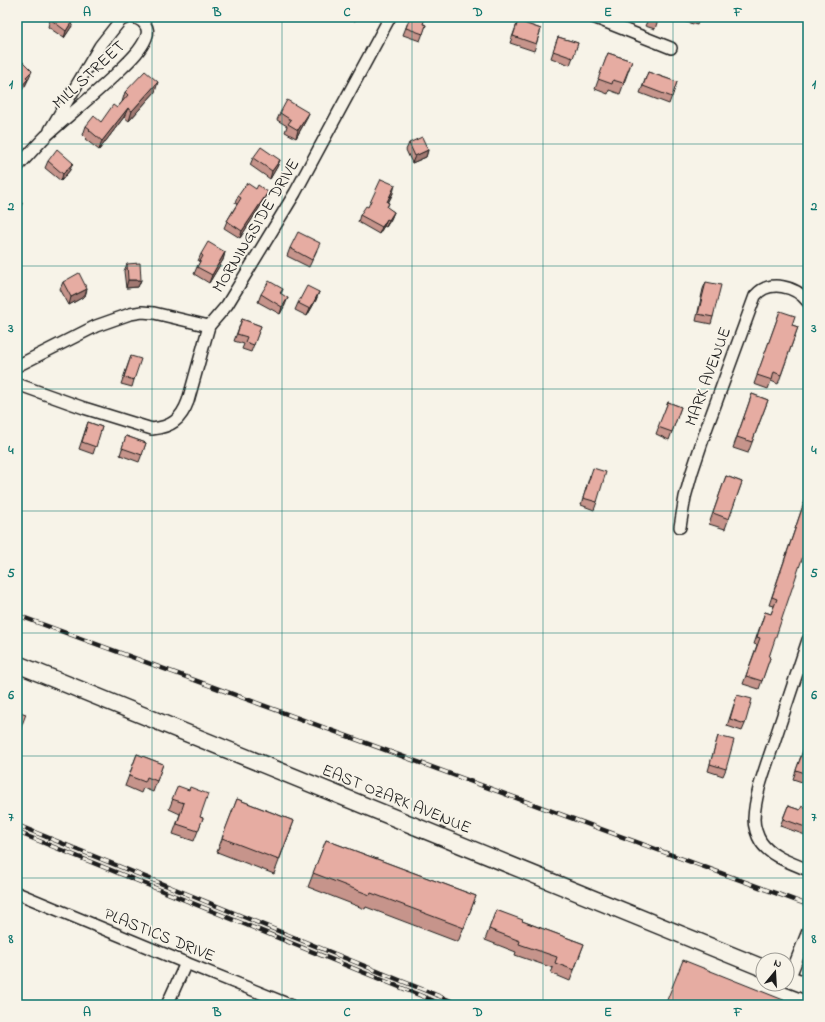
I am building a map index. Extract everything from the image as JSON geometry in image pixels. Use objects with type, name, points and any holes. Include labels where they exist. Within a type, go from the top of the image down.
[{"type":"main road","name":"EAST OZARK AVENUE","points":[[17,664],[755,965]]},
{"type":"main road","points":[[795,981],[808,986]]},
{"type":"street","name":"MILL STREET","points":[[17,167],[45,137],[91,97],[139,50],[148,33],[147,27],[143,22],[137,18],[130,17],[118,22],[100,46],[45,137]]},
{"type":"street","name":"MORNINGSIDE DRIVE","points":[[17,384],[152,429],[162,428],[172,424],[180,417],[184,410],[209,326],[227,305],[295,193],[390,17]]},
{"type":"street","points":[[592,17],[671,48]]},
{"type":"street","name":"MARK AVENUE","points":[[680,527],[685,497],[702,442],[755,296],[765,287],[779,286],[798,292],[808,302]]},
{"type":"street","points":[[17,366],[96,326],[130,314],[142,312],[154,313],[209,326]]},
{"type":"street","points":[[808,640],[765,767],[758,793],[754,819],[756,832],[769,851],[778,857],[808,870]]},
{"type":"street","name":"PLASTICS DRIVE","points":[[17,893],[290,1005]]},
{"type":"street","points":[[795,962],[808,931]]},
{"type":"street","points":[[168,1005],[186,963]]},
{"type":"building","points":[[52,17],[74,18],[66,31],[50,19]]},
{"type":"building","points":[[410,17],[425,18],[423,24],[426,25],[423,34],[406,28]]},
{"type":"building","points":[[649,17],[659,17],[657,22],[648,19]]},
{"type":"building","points":[[518,21],[541,29],[536,44],[513,36]]},
{"type":"building","points":[[558,37],[578,43],[573,58],[553,51]]},
{"type":"building","points":[[608,53],[632,61],[623,83],[613,80],[612,84],[598,79]]},
{"type":"building","points":[[19,58],[32,71],[26,77],[28,79],[19,89],[17,87],[17,60]]},
{"type":"building","points":[[145,71],[158,82],[132,111],[128,108],[102,141],[86,126],[94,116],[101,122],[113,105],[117,108],[128,95],[125,92]]},
{"type":"building","points":[[648,72],[677,82],[672,97],[643,86]]},
{"type":"building","points":[[287,100],[309,113],[298,130],[288,124],[291,120],[280,113]]},
{"type":"building","points":[[422,137],[428,150],[415,156],[409,143]]},
{"type":"building","points":[[261,147],[280,160],[272,171],[253,158]]},
{"type":"building","points":[[57,149],[73,163],[63,174],[48,161]]},
{"type":"building","points":[[381,179],[395,185],[387,202],[389,203],[387,207],[394,212],[382,227],[360,215],[366,206],[368,207]]},
{"type":"building","points":[[247,183],[256,189],[258,185],[268,192],[242,231],[227,221],[241,198],[238,196]]},
{"type":"building","points":[[17,201],[22,203],[17,213]]},
{"type":"building","points":[[298,232],[320,243],[312,260],[290,248]]},
{"type":"building","points":[[208,242],[225,252],[212,275],[197,267],[203,256],[201,254]]},
{"type":"building","points":[[140,263],[141,280],[128,280],[127,264]]},
{"type":"building","points":[[79,273],[87,289],[71,297],[63,282]]},
{"type":"building","points":[[269,281],[283,289],[280,293],[288,298],[282,307],[261,294]]},
{"type":"building","points":[[706,282],[721,285],[713,317],[698,314]]},
{"type":"building","points":[[307,286],[319,292],[310,309],[298,303]]},
{"type":"building","points":[[780,311],[795,316],[792,325],[798,327],[781,375],[774,372],[772,380],[757,375]]},
{"type":"building","points":[[242,319],[261,326],[254,345],[245,342],[247,337],[237,334]]},
{"type":"building","points":[[131,356],[141,359],[134,380],[124,377]]},
{"type":"building","points":[[752,394],[768,400],[752,442],[737,437]]},
{"type":"building","points":[[17,402],[21,403],[17,412]]},
{"type":"building","points":[[668,402],[681,407],[672,432],[658,427]]},
{"type":"building","points":[[88,422],[102,427],[96,447],[82,442]]},
{"type":"building","points":[[126,436],[146,443],[142,455],[122,448]]},
{"type":"building","points":[[593,468],[606,472],[597,502],[583,498]]},
{"type":"building","points":[[726,476],[742,482],[729,519],[713,513]]},
{"type":"building","points":[[808,491],[808,541],[762,681],[746,676],[760,638],[757,637],[765,612],[771,614],[777,599],[772,597]]},
{"type":"building","points":[[737,695],[752,699],[745,724],[730,719]]},
{"type":"building","points":[[17,711],[26,714],[17,738]]},
{"type":"building","points":[[718,736],[734,740],[726,769],[710,764]]},
{"type":"building","points":[[808,738],[808,774],[796,770]]},
{"type":"building","points":[[137,754],[163,764],[157,781],[147,777],[145,782],[129,776]]},
{"type":"building","points":[[178,786],[189,790],[190,787],[208,794],[200,817],[203,818],[198,831],[177,824],[184,803],[172,799]]},
{"type":"building","points":[[237,799],[294,821],[279,860],[222,838]]},
{"type":"building","points":[[788,806],[800,810],[802,806],[808,809],[808,828],[783,819]]},
{"type":"building","points":[[326,840],[476,896],[464,928],[313,873]]},
{"type":"building","points":[[496,910],[584,944],[574,970],[555,963],[557,957],[519,944],[520,941],[489,929]]},
{"type":"building","points":[[683,960],[755,989],[755,992],[763,992],[796,1005],[665,1005]]},
{"type":"railway","points":[[17,615],[808,905]]},
{"type":"railway","points":[[17,825],[461,1005]]},
{"type":"railway","points":[[17,832],[444,1005]]}]
